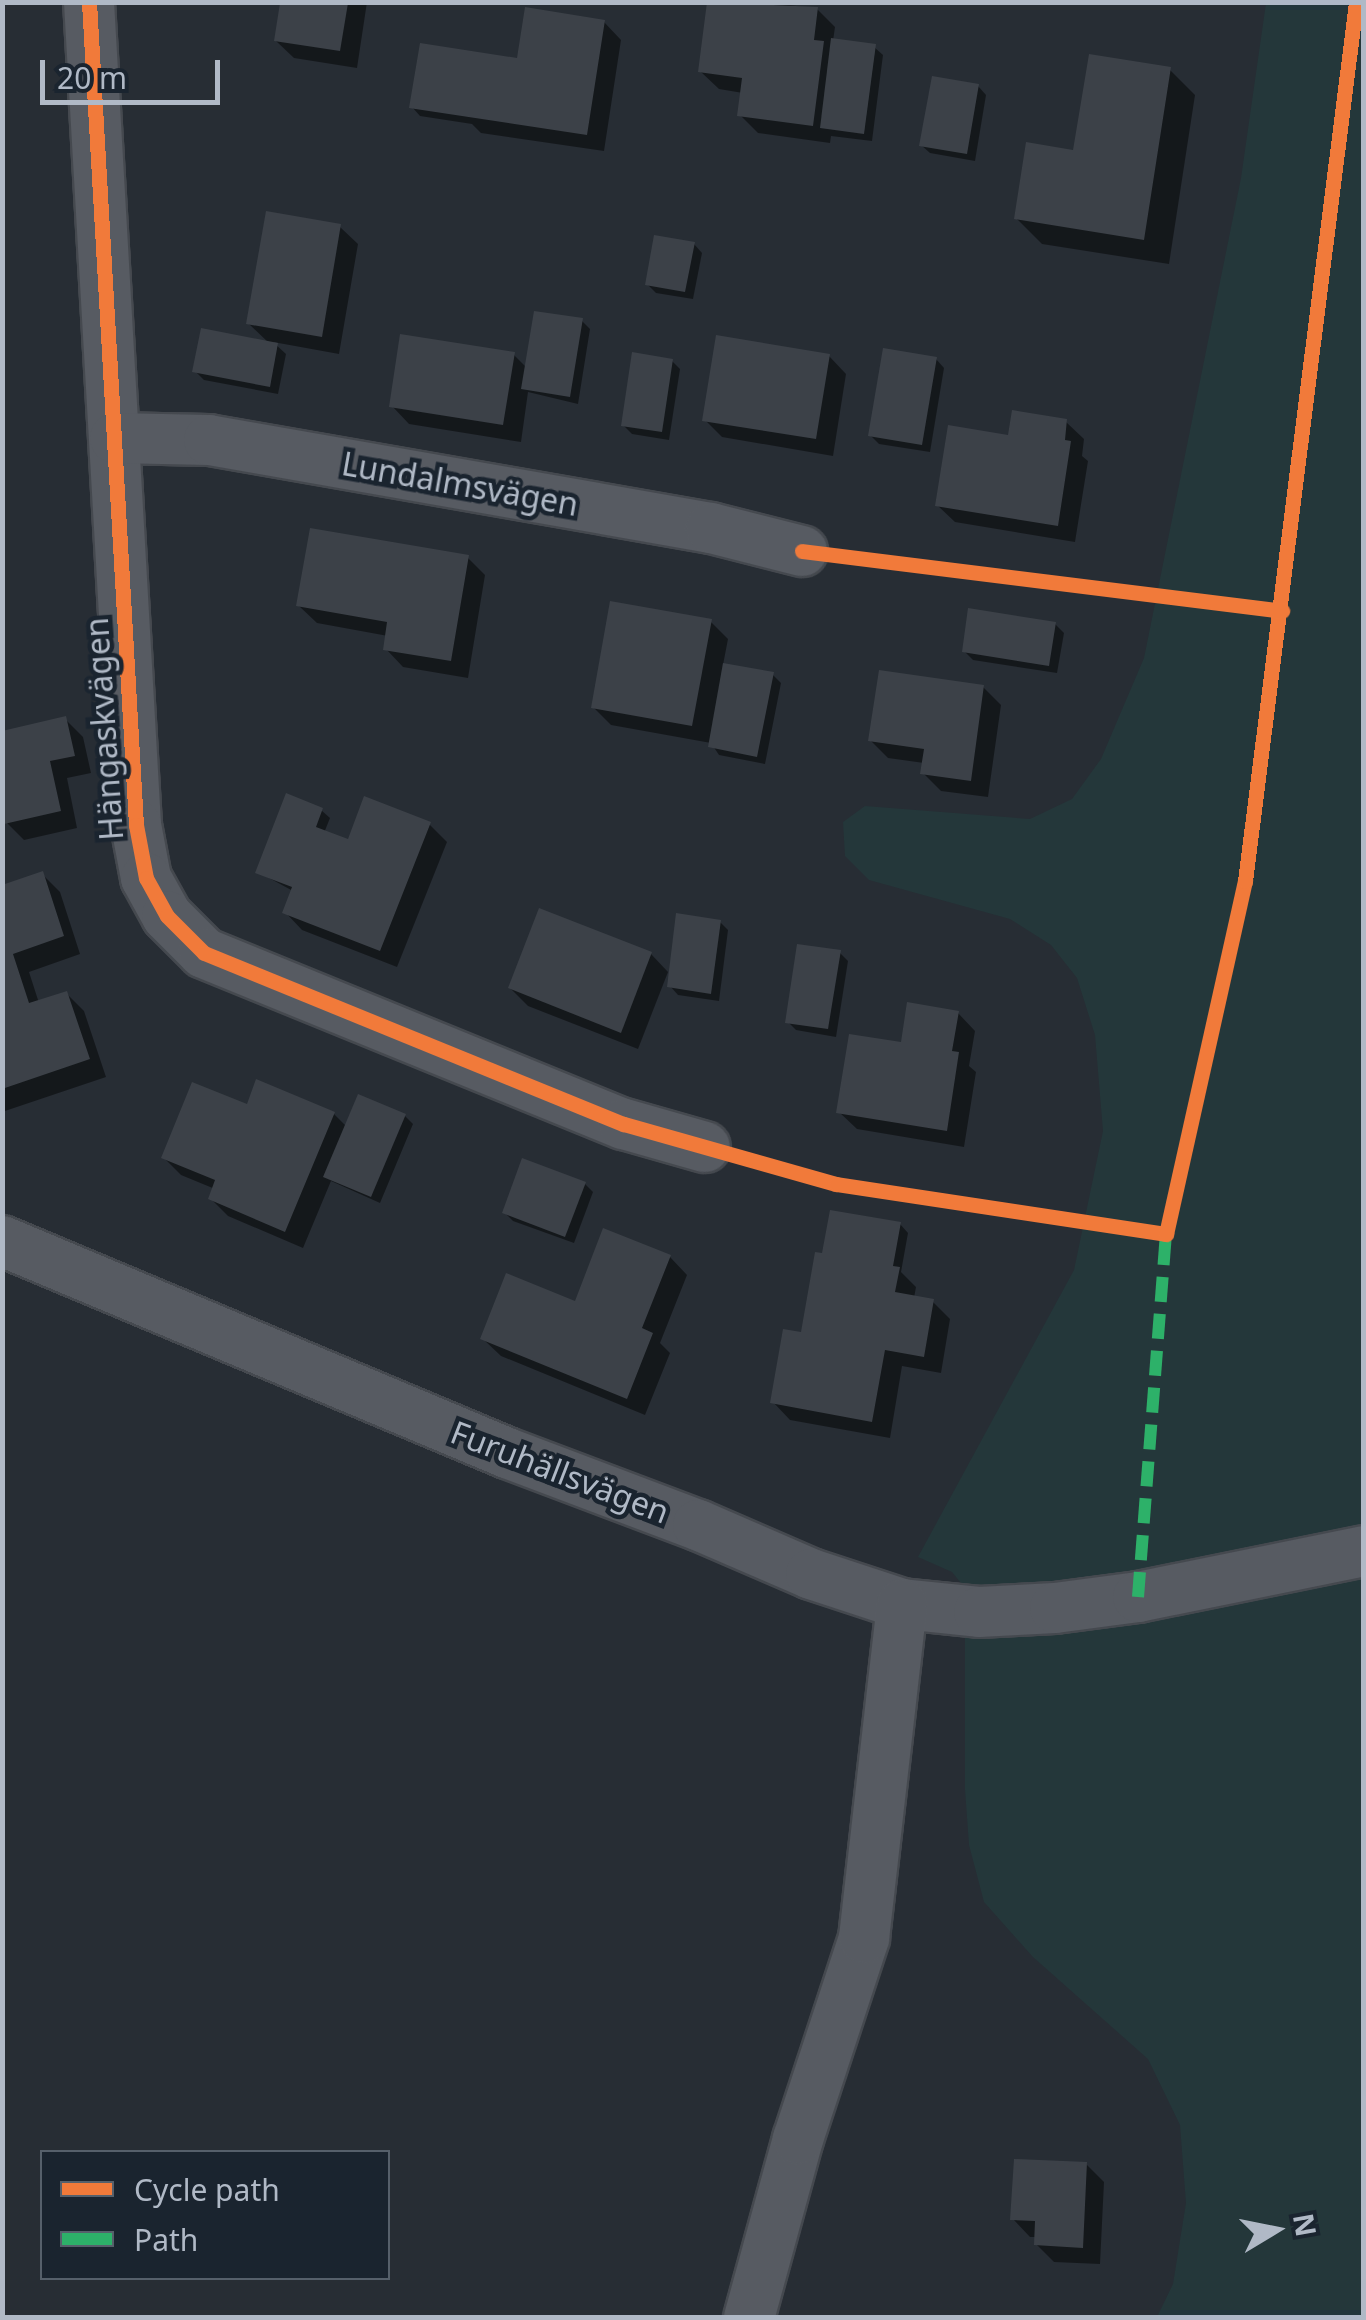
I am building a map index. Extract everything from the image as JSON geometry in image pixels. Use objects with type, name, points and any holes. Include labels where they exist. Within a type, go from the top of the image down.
[{"type":"street","name":"Hängaskvägen","points":[[90,2],[136,825],[146,878],[167,916],[204,953],[624,1124],[704,1147]]},
{"type":"street","name":"Lundalmsvägen","points":[[115,438],[210,440],[711,528],[802,551]]},
{"type":"street","name":"Furuhällsvägen","points":[[2,1241],[506,1454],[811,1574],[902,1604],[979,1612],[1138,1597],[1364,1551]]},
{"type":"street","points":[[748,2318],[798,2140],[864,1938],[902,1604]]},
{"type":"shaded area","points":[[1266,3],[1363,3],[1363,2317],[1157,2317],[1173,2284],[1186,2203],[1180,2125],[1148,2059],[1033,1957],[984,1902],[969,1845],[965,1790],[965,1588],[952,1572],[918,1557],[1074,1270],[1103,1131],[1095,1035],[1077,978],[1051,945],[1010,919],[869,880],[845,856],[843,822],[865,806],[1030,819],[1072,799],[1101,759],[1144,658],[1241,178]]},
{"type":"building","points":[[707,2],[818,7],[814,40],[824,41],[813,126],[737,116],[742,78],[698,72]]},
{"type":"building","points":[[280,3],[348,3],[340,51],[274,41]]},
{"type":"building","points":[[525,7],[605,20],[587,135],[409,108],[420,43],[517,58]]},
{"type":"building","points":[[831,38],[876,44],[864,134],[820,128]]},
{"type":"building","points":[[1089,54],[1171,67],[1144,240],[1014,219],[1026,142],[1073,150]]},
{"type":"building","points":[[932,76],[979,84],[967,154],[919,146]]},
{"type":"building","points":[[266,211],[341,224],[322,337],[246,324]]},
{"type":"building","points":[[654,235],[695,242],[685,292],[645,285]]},
{"type":"building","points":[[534,311],[583,318],[570,397],[521,389]]},
{"type":"building","points":[[201,328],[278,343],[270,387],[192,372]]},
{"type":"building","points":[[400,334],[515,352],[503,425],[389,407]]},
{"type":"building","points":[[716,335],[830,354],[816,439],[702,421]]},
{"type":"building","points":[[883,348],[937,357],[922,445],[868,436]]},
{"type":"building","points":[[632,352],[673,359],[662,432],[621,426]]},
{"type":"building","points":[[1012,410],[1067,419],[1065,440],[1071,441],[1058,526],[935,506],[948,425],[1008,435]]},
{"type":"building","points":[[310,528],[469,555],[451,661],[383,650],[387,622],[296,606]]},
{"type":"building","points":[[610,601],[712,619],[692,726],[591,708]]},
{"type":"building","points":[[968,608],[1056,622],[1049,666],[962,652]]},
{"type":"building","points":[[723,663],[774,672],[757,757],[708,747]]},
{"type":"building","points":[[879,670],[984,685],[971,781],[920,774],[924,749],[868,741]]},
{"type":"building","points":[[66,716],[75,756],[50,761],[61,811],[4,824],[2,731]]},
{"type":"building","points":[[286,793],[323,808],[316,827],[348,839],[364,796],[431,822],[380,951],[282,913],[292,887],[255,873]]},
{"type":"building","points":[[43,871],[64,936],[13,954],[29,1003],[67,991],[90,1059],[2,1089],[2,885]]},
{"type":"building","points":[[539,908],[652,952],[621,1033],[508,988]]},
{"type":"building","points":[[676,913],[721,920],[711,994],[667,987]]},
{"type":"building","points":[[797,944],[841,950],[828,1029],[785,1023]]},
{"type":"building","points":[[907,1002],[959,1011],[952,1051],[959,1052],[947,1131],[836,1113],[849,1034],[901,1042]]},
{"type":"building","points":[[256,1079],[335,1112],[285,1232],[208,1199],[215,1180],[161,1158],[192,1082],[247,1104]]},
{"type":"building","points":[[358,1094],[406,1114],[371,1197],[323,1177]]},
{"type":"building","points":[[522,1158],[586,1182],[565,1237],[502,1213]]},
{"type":"building","points":[[830,1210],[901,1222],[893,1266],[900,1267],[895,1292],[934,1299],[924,1357],[885,1350],[872,1422],[770,1403],[783,1329],[801,1332],[815,1252],[822,1253]]},
{"type":"building","points":[[603,1228],[671,1255],[642,1328],[653,1333],[627,1399],[480,1339],[506,1273],[575,1301]]},
{"type":"building","points":[[1014,2159],[1087,2162],[1083,2248],[1034,2245],[1035,2221],[1010,2220]]},
{"type":"marked path","points":[[1138,1597],[1166,1234]]},
{"type":"cycle path","points":[[89,2],[136,825],[146,878],[167,916],[204,953],[624,1124],[836,1184],[1166,1234],[1245,881],[1356,2]]},
{"type":"cycle path","points":[[802,551],[1282,611]]}]
